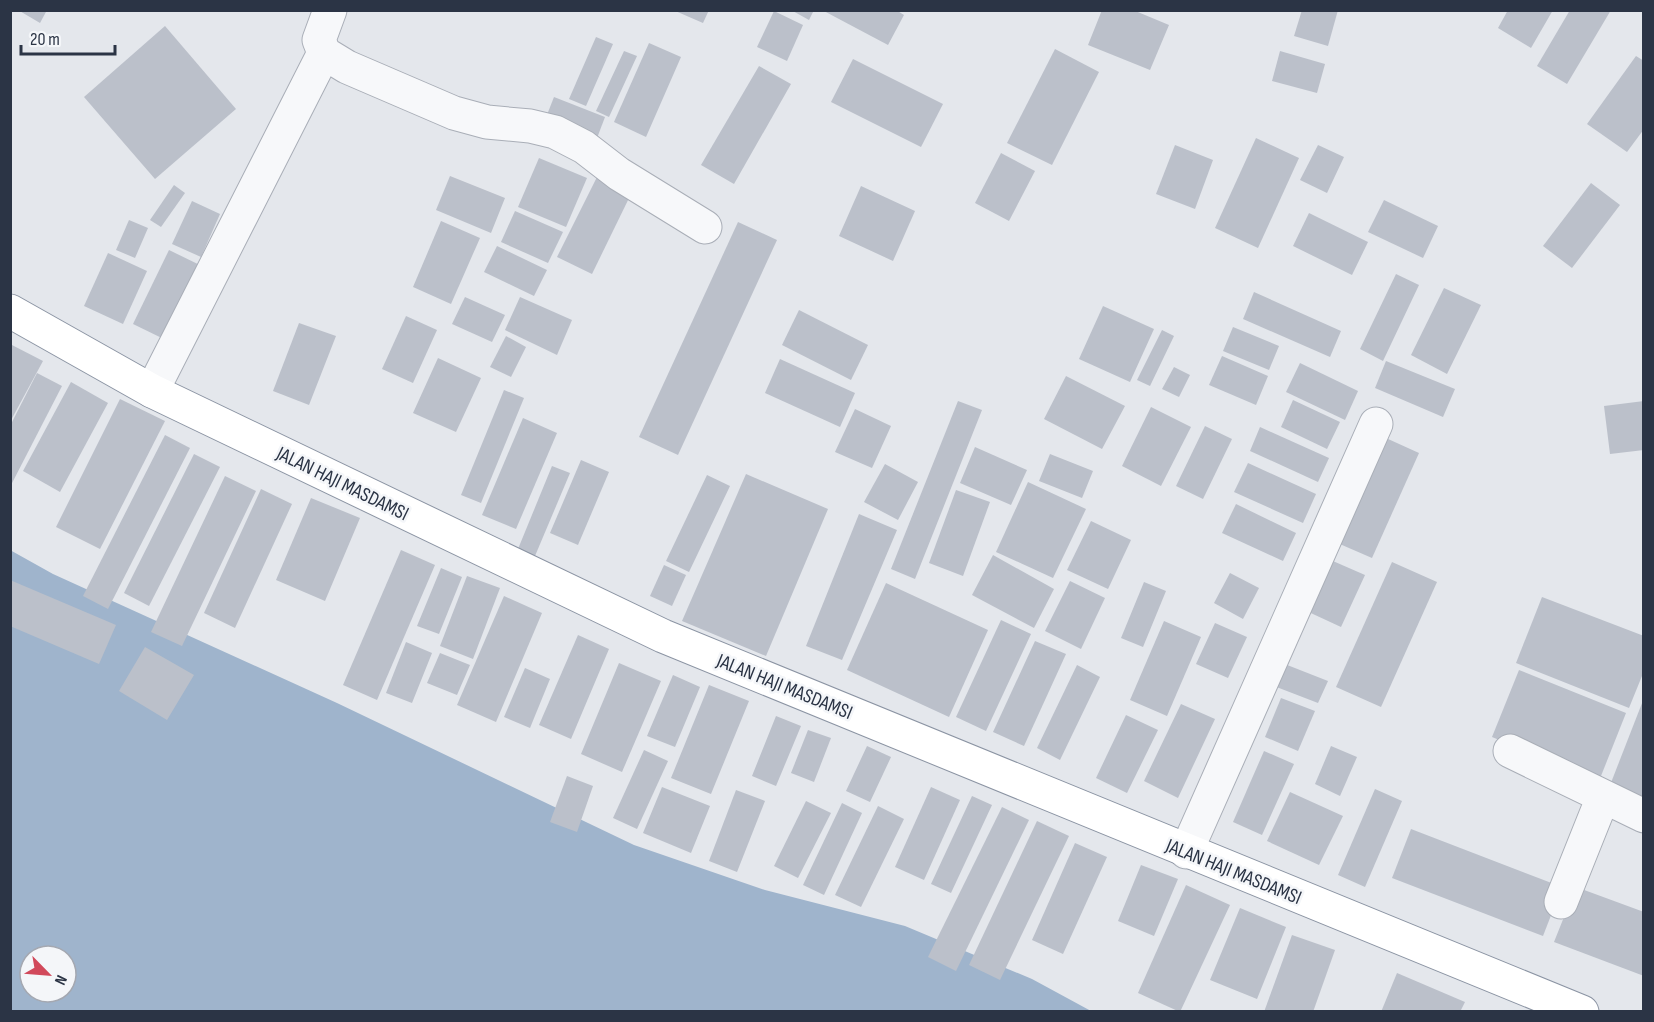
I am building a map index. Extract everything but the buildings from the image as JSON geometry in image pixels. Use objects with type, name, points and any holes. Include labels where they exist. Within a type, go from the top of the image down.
[{"type":"highway","name":"JALAN HAJI MASDAMSI","points":[[10,311],[152,391],[663,636],[1186,852],[1582,1011]]},
{"type":"street","points":[[330,10],[319,40],[324,53],[346,67],[454,113],[487,122],[530,126],[555,132],[584,147],[619,174],[705,227]]},
{"type":"street","points":[[152,391],[324,53]]},
{"type":"street","points":[[1186,852],[1376,424]]},
{"type":"street","points":[[1510,751],[1644,816]]},
{"type":"street","points":[[1561,902],[1603,797]]},
{"type":"water","points":[[10,550],[53,574],[337,703],[634,845],[765,890],[905,926],[1032,979],[1091,1011],[11,1011]]}]
